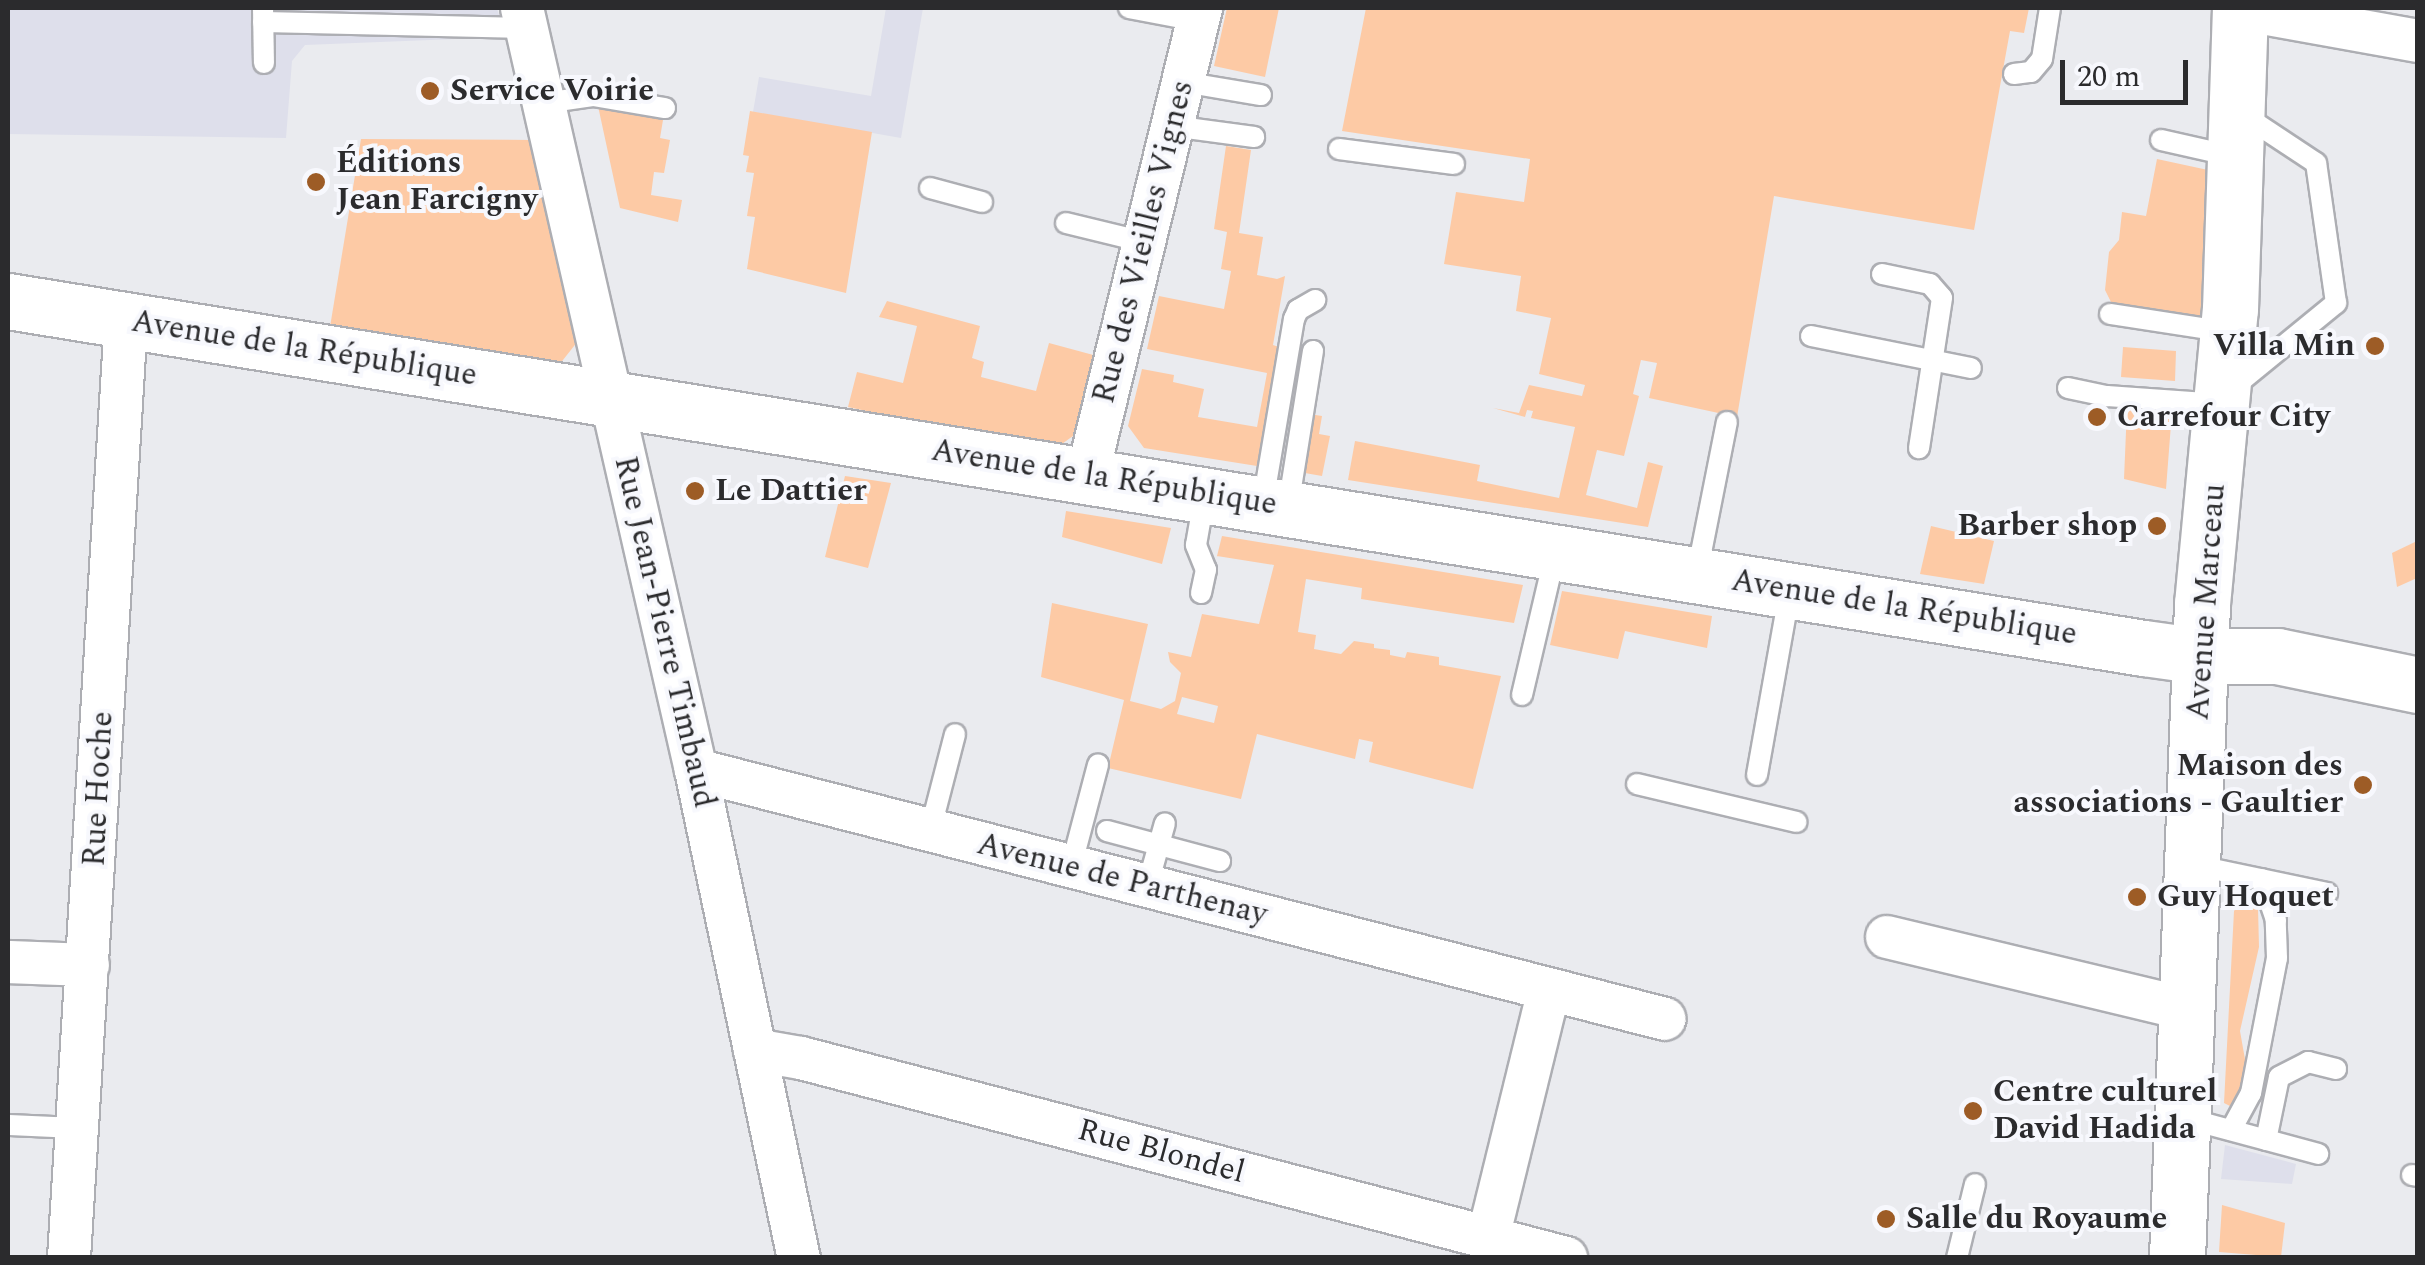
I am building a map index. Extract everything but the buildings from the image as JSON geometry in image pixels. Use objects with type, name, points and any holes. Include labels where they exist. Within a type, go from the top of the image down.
[{"type":"street","points":[[2240,8],[2403,28]]},
{"type":"street","name":"Avenue Marceau","points":[[2177,1258],[2207,1124],[2190,1010],[2200,656],[2228,333],[2240,8]]},
{"type":"street","name":"Rue des Vieilles Vignes","points":[[1087,476],[1199,14]]},
{"type":"street","name":"Rue Jean-Pierre Timbaud","points":[[525,18],[696,770],[799,1258]]},
{"type":"street","name":"Avenue de la République","points":[[8,301],[2200,656],[2278,656],[2418,685]]},
{"type":"street","name":"Rue Hoche","points":[[68,1258],[126,320]]},
{"type":"street","name":"Avenue de Parthenay","points":[[696,770],[1665,1019]]},
{"type":"street","points":[[1887,937],[2190,1010]]},
{"type":"street","points":[[8,962],[88,965]]},
{"type":"street","points":[[1488,1238],[1549,990]]},
{"type":"street","name":"Rue Blondel","points":[[755,1050],[1566,1258]]},
{"type":"lane","points":[[1129,8],[1199,14]]},
{"type":"lane","points":[[2014,74],[2030,72],[2042,59],[2050,8]]},
{"type":"lane","points":[[264,63],[263,15],[525,18]]},
{"type":"lane","points":[[1183,82],[1261,95]]},
{"type":"lane","points":[[544,103],[594,96],[665,108]]},
{"type":"lane","points":[[1172,126],[1254,138]]},
{"type":"lane","points":[[2068,388],[2108,396],[2222,400],[2336,303],[2316,163],[2238,134],[2161,140]]},
{"type":"lane","points":[[1339,149],[1454,164]]},
{"type":"lane","points":[[930,188],[982,202]]},
{"type":"lane","points":[[1066,223],[1144,242]]},
{"type":"lane","points":[[1882,274],[1922,282],[1938,290],[1943,309],[1919,448]]},
{"type":"lane","points":[[1275,506],[1294,319],[1298,310],[1315,300]]},
{"type":"lane","points":[[2110,314],[2228,333]]},
{"type":"lane","points":[[1810,336],[1972,368]]},
{"type":"lane","points":[[1275,506],[1313,352]]},
{"type":"lane","points":[[1696,574],[1727,422]]},
{"type":"lane","points":[[1201,593],[1206,570],[1196,545],[1204,495]]},
{"type":"lane","points":[[1522,695],[1556,552]]},
{"type":"lane","points":[[1757,775],[1790,590]]},
{"type":"lane","points":[[930,831],[954,734]]},
{"type":"lane","points":[[1070,867],[1098,766]]},
{"type":"lane","points":[[1637,784],[1752,805],[1797,822]]},
{"type":"lane","points":[[1147,887],[1165,823]]},
{"type":"lane","points":[[1107,831],[1220,862]]},
{"type":"lane","points":[[2194,866],[2328,893]]},
{"type":"lane","points":[[2207,1124],[2251,1093],[2277,958],[2276,920],[2262,879]]},
{"type":"lane","points":[[2266,1140],[2279,1077],[2308,1062],[2336,1069]]},
{"type":"lane","points":[[2207,1124],[2318,1154]]},
{"type":"lane","points":[[8,1125],[77,1128]]},
{"type":"lane","points":[[1957,1258],[1975,1184]]},
{"type":"shaded area","points":[[8,8],[497,8],[505,37],[305,45],[292,61],[286,138],[8,134]]},
{"type":"shaded area","points":[[886,8],[923,8],[901,138],[753,112],[759,77],[871,96]]},
{"type":"shaded area","points":[[1227,8],[1279,8],[1265,77],[1214,66]]},
{"type":"shaded area","points":[[1366,8],[2029,8],[2024,33],[2010,31],[1974,230],[1774,196],[1737,417],[1649,398],[1657,363],[1641,360],[1633,394],[1639,396],[1624,456],[1597,450],[1586,495],[1637,508],[1648,462],[1663,466],[1648,527],[1348,480],[1355,441],[1480,465],[1477,481],[1559,498],[1575,427],[1531,418],[1533,411],[1527,410],[1525,417],[1493,408],[1519,413],[1529,385],[1582,396],[1585,385],[1539,374],[1551,318],[1516,311],[1521,276],[1444,264],[1456,192],[1524,202],[1530,159],[1342,131]]},
{"type":"shaded area","points":[[598,106],[663,120],[660,138],[670,140],[664,173],[654,172],[651,195],[682,200],[678,222],[620,208]]},
{"type":"shaded area","points":[[750,111],[872,132],[846,293],[747,269],[755,217],[747,216],[754,173],[746,172],[749,156],[743,155]]},
{"type":"shaded area","points":[[361,139],[532,140],[578,341],[559,365],[330,327]]},
{"type":"shaded area","points":[[1226,146],[1251,150],[1239,233],[1263,237],[1257,275],[1277,279],[1285,276],[1273,345],[1279,347],[1257,466],[1144,448],[1128,426],[1142,369],[1174,375],[1173,382],[1204,389],[1198,417],[1257,427],[1267,373],[1147,349],[1159,296],[1224,309],[1231,271],[1221,269],[1227,232],[1214,229]]},
{"type":"shaded area","points":[[2157,159],[2208,170],[2207,320],[2112,304],[2105,290],[2109,252],[2119,240],[2122,212],[2146,216]]},
{"type":"shaded area","points":[[887,301],[980,326],[972,358],[984,362],[981,377],[1036,391],[1049,343],[1097,356],[1073,436],[1052,451],[848,407],[857,372],[903,383],[917,326],[879,317]]},
{"type":"shaded area","points":[[2123,347],[2176,351],[2175,381],[2121,377]]},
{"type":"shaded area","points":[[2127,408],[2172,411],[2166,489],[2124,479]]},
{"type":"shaded area","points":[[1309,414],[1322,416],[1319,434],[1330,436],[1322,476],[1299,472]]},
{"type":"shaded area","points":[[845,476],[891,483],[868,568],[825,557]]},
{"type":"shaded area","points":[[1066,511],[1171,528],[1162,564],[1062,537]]},
{"type":"shaded area","points":[[1931,526],[1994,541],[1984,584],[1920,574]]},
{"type":"shaded area","points":[[1222,536],[1523,585],[1514,623],[1361,599],[1362,588],[1306,579],[1298,632],[1316,635],[1314,649],[1341,654],[1354,641],[1390,650],[1390,655],[1405,658],[1407,652],[1439,657],[1439,665],[1501,676],[1473,789],[1369,762],[1373,742],[1359,739],[1355,759],[1257,734],[1241,799],[1108,768],[1124,700],[1041,677],[1052,603],[1148,624],[1130,701],[1161,709],[1175,701],[1181,673],[1170,662],[1168,652],[1191,657],[1202,614],[1259,624],[1274,565],[1217,556]],"holes":[[[1182,697],[1218,706],[1214,723],[1177,714]]]},
{"type":"shaded area","points":[[2417,541],[2417,578],[2397,587],[2392,553]]},
{"type":"shaded area","points":[[1562,591],[1712,616],[1707,648],[1625,631],[1618,659],[1550,645]]},
{"type":"shaded area","points":[[2247,894],[2258,908],[2259,947],[2240,1031],[2246,1065],[2241,1088],[2230,1106],[2224,1103],[2234,911]]},
{"type":"shaded area","points":[[2225,1145],[2296,1164],[2292,1184],[2221,1179]]},
{"type":"shaded area","points":[[2222,1205],[2285,1223],[2281,1257],[2219,1252]]},
{"type":"place","name":"Service Voirie","points":[[430,91]]},
{"type":"place","name":"Éditions Jean Farcigny","points":[[316,182]]},
{"type":"place","name":"Villa Min","points":[[2375,346]]},
{"type":"place","name":"Carrefour City","points":[[2097,417]]},
{"type":"place","name":"Le Dattier","points":[[695,491]]},
{"type":"place","name":"Barber shop","points":[[2157,526]]},
{"type":"place","name":"Maison des associations - Gaultier","points":[[2363,785]]},
{"type":"place","name":"Guy Hoquet","points":[[2137,897]]},
{"type":"place","name":"Centre culturel David Hadida","points":[[1973,1111]]},
{"type":"place","name":"Salle du Royaume","points":[[1886,1219]]}]
